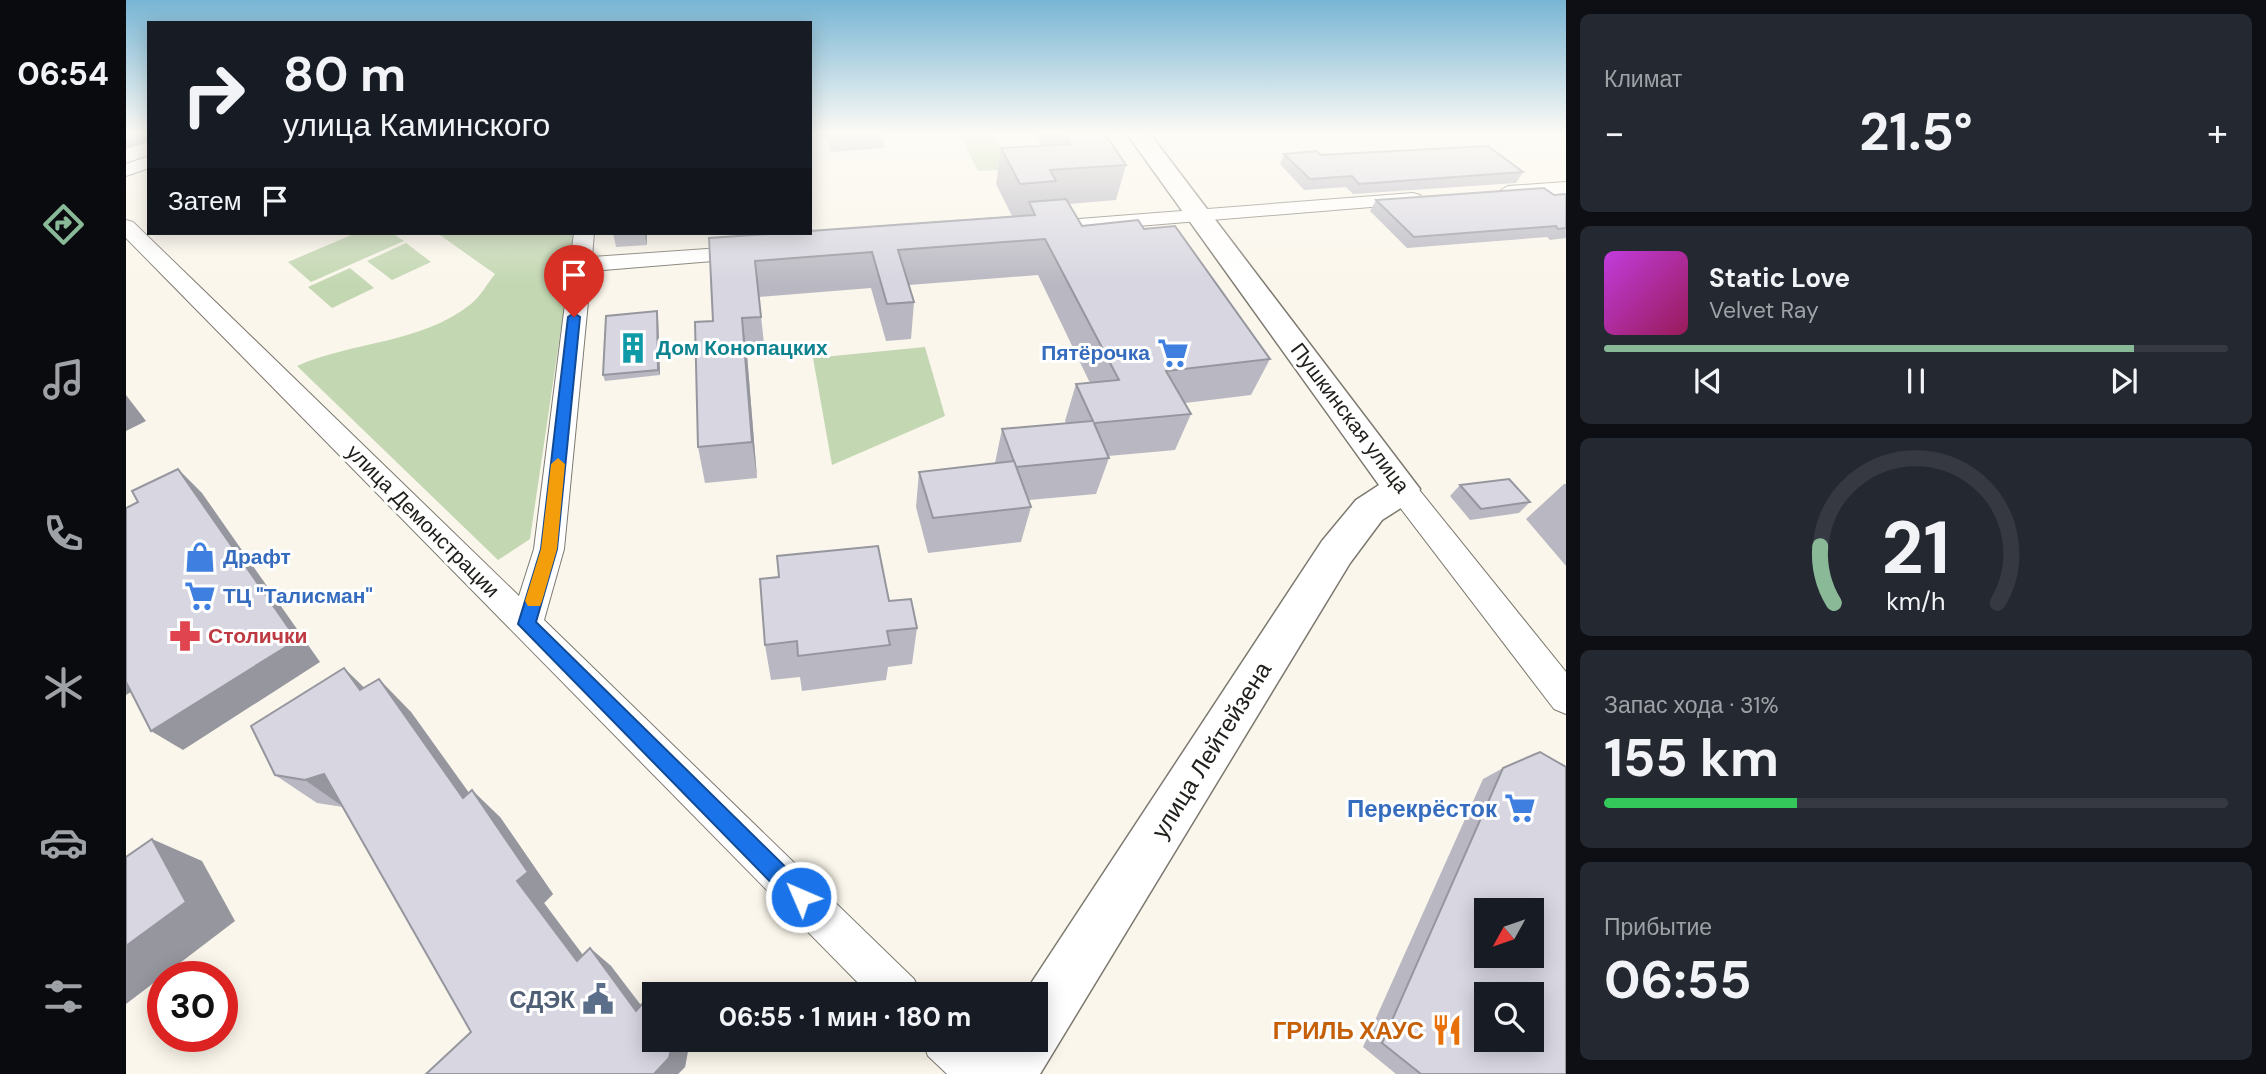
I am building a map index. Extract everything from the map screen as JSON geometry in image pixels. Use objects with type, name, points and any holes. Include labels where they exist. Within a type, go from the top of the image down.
[{"type":"street","name":"Пушкинская улица","points":[[1176,184],[1402,489],[1566,698]]},
{"type":"street","points":[[1484,194],[1566,188]]},
{"type":"street","points":[[1016,230],[1430,198]]},
{"type":"street","name":"улица Демонстрации","points":[[126,226],[887,982]]},
{"type":"street","points":[[527,624],[549,549],[584,235]]},
{"type":"street","points":[[579,265],[771,250]]},
{"type":"street","name":"улица Лейтейзена","points":[[1048,1008],[1336,552],[1369,510],[1402,489]]},
{"type":"street","points":[[956,1052],[979,1074]]},
{"type":"street","points":[[1006,1074],[1020,1052]]},
{"type":"green space","points":[[351,235],[395,235],[404,241],[311,282],[288,262]]},
{"type":"green space","points":[[440,235],[575,235],[530,539],[498,560],[297,366],[341,351],[431,327],[474,301],[495,274]]},
{"type":"green space","points":[[406,243],[431,262],[392,280],[367,261]]},
{"type":"green space","points":[[350,268],[374,288],[332,308],[308,287]]},
{"type":"green space","points":[[925,347],[945,416],[832,465],[813,358]]},
{"type":"building","points":[[1544,188],[1554,195],[1566,194],[1566,228],[1558,229],[1556,226],[1414,237],[1376,200]]},
{"type":"building","points":[[1066,199],[1082,226],[1138,220],[1144,229],[1175,226],[1270,359],[1166,371],[1191,414],[1094,423],[1109,458],[1016,467],[1002,429],[1093,421],[1076,384],[1119,380],[1045,239],[898,250],[914,302],[887,304],[872,252],[755,261],[761,317],[742,318],[752,442],[698,447],[695,322],[713,321],[709,238],[812,235],[812,231],[1035,215],[1029,202]]},
{"type":"building","name":"Дом Конопацких","points":[[657,311],[658,370],[603,375],[606,316]]},
{"type":"building","points":[[1014,461],[1031,507],[933,518],[919,472]]},
{"type":"building","name":"ТЦ \"Талисман\"","points":[[178,469],[297,640],[151,731],[126,682],[126,508],[138,502],[132,491]]},
{"type":"building","points":[[1509,479],[1530,502],[1481,509],[1460,485]]},
{"type":"building","points":[[878,546],[889,601],[911,599],[917,628],[887,631],[890,645],[798,656],[797,641],[765,645],[760,579],[779,577],[777,556]]},
{"type":"building","points":[[344,668],[360,690],[379,679],[463,798],[472,790],[528,872],[517,881],[577,961],[590,948],[636,1011],[642,1004],[642,1052],[670,1052],[669,1058],[654,1074],[426,1074],[471,1032],[324,774],[305,780],[275,775],[251,726]]},
{"type":"building","points":[[1540,752],[1566,767],[1566,1074],[1421,1074],[1382,1043],[1503,768]]},
{"type":"building","points":[[152,839],[186,902],[126,946],[126,857]]},
{"type":"slow traffic","points":[[534,601],[549,549],[558,464]]},
{"type":"place","name":"Дом Конопацких","points":[[633,348]]},
{"type":"place","name":"Пятёрочка","points":[[1173,353]]},
{"type":"place","name":"Драфт","points":[[200,557]]},
{"type":"place","name":"ТЦ \"Талисман\"","points":[[200,596]]},
{"type":"place","name":"Столички","points":[[185,636]]},
{"type":"place","name":"Перекрёсток","points":[[1520,808]]},
{"type":"place","name":"СДЭК","points":[[598,999]]},
{"type":"place","name":"ГРИЛЬ ХАУС","points":[[1447,1030]]},
{"type":"route","points":[[574,317],[549,549],[527,624],[801,897]]}]
